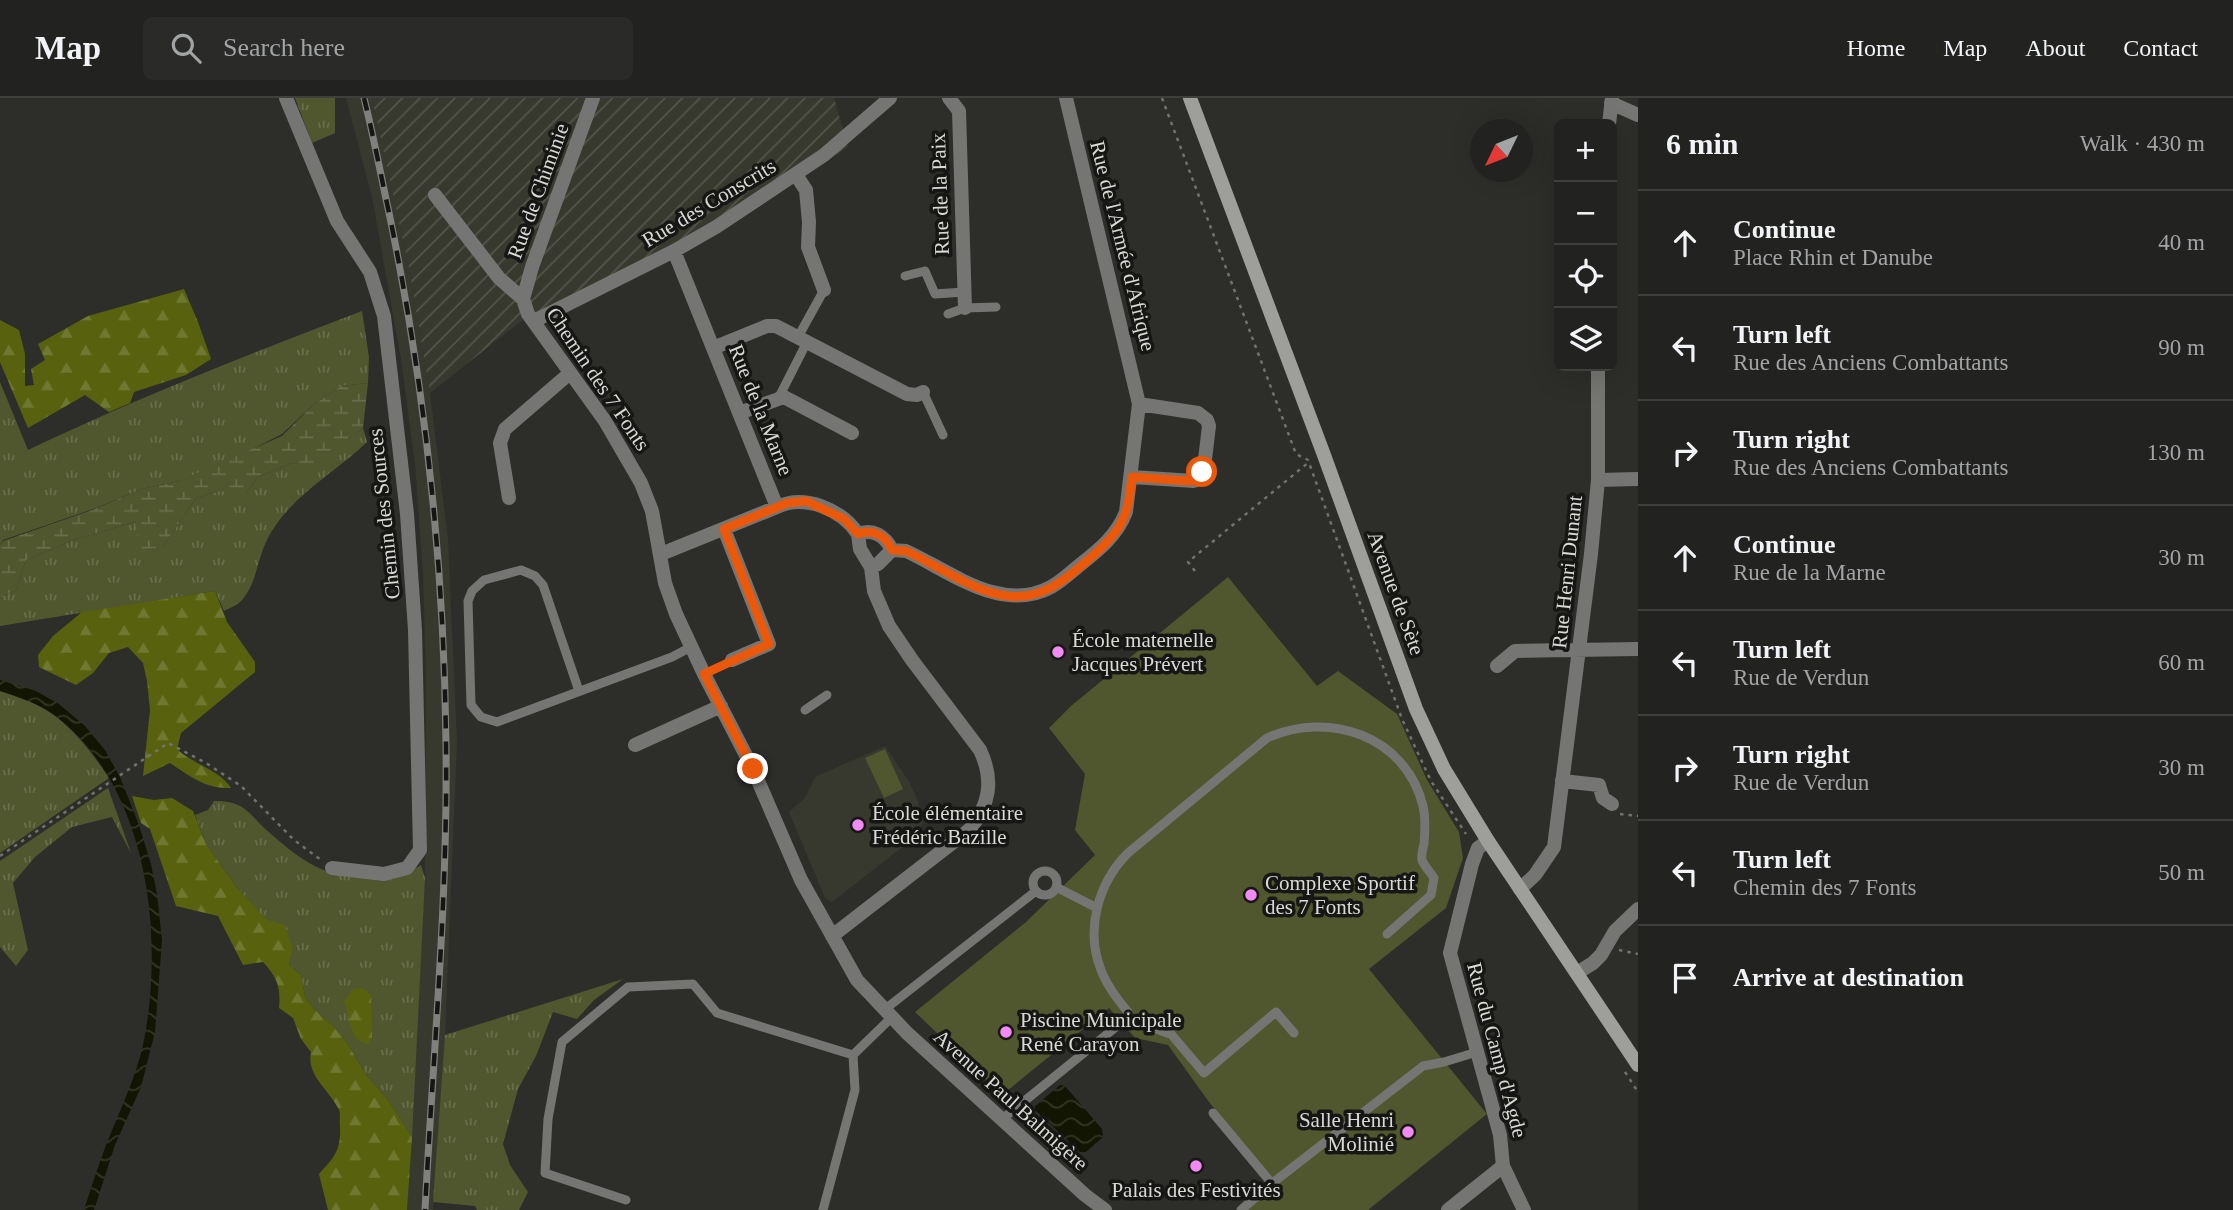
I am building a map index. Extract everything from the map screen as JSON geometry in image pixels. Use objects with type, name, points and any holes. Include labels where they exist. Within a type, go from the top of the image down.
[{"type":"main road","name":"Avenue de Sète","points":[[1190,98],[1416,709],[1444,769],[1488,841],[1638,1065]]},
{"type":"street","name":"Chemin des Sources","points":[[286,98],[337,220],[370,272],[384,317],[407,514],[415,630],[420,850],[407,868],[384,874],[332,868]]},
{"type":"street","name":"Rue de Chiminie","points":[[523,299],[593,98]]},
{"type":"street","name":"Rue des Conscrits","points":[[534,321],[716,227],[824,155],[890,98]]},
{"type":"street","name":"Rue de la Paix","points":[[948,98],[959,111],[965,308]]},
{"type":"street","name":"Rue de l'Armée d'Afrique","points":[[858,534],[872,532],[880,535],[888,540],[892,550],[906,551],[977,587],[997,594],[1018,596],[1039,592],[1063,579],[1115,534],[1126,512],[1139,404],[1066,98]]},
{"type":"street","points":[[1610,119],[1612,100],[1638,115]]},
{"type":"street","points":[[796,174],[806,190],[808,247],[824,290]]},
{"type":"street","name":"Chemin des 7 Fonts","points":[[435,195],[499,278],[523,299],[528,314],[605,421],[641,483],[652,511],[665,583],[691,647],[753,769],[801,880],[857,980],[888,1014]]},
{"type":"street","name":"Rue de la Marne","points":[[661,554],[777,507],[674,251]]},
{"type":"street","points":[[713,348],[767,326],[776,326],[907,394],[912,396],[923,392]]},
{"type":"street","name":"Rue Henri Dunant","points":[[1520,889],[1535,875],[1554,847],[1580,650],[1598,480],[1598,371]]},
{"type":"street","points":[[509,498],[500,443],[505,429],[570,373]]},
{"type":"street","points":[[739,413],[784,397],[852,433]]},
{"type":"street","points":[[1132,477],[1194,481],[1204,468],[1209,426],[1207,420],[1198,412],[1139,404]]},
{"type":"street","points":[[1598,480],[1638,479]]},
{"type":"street","points":[[777,507],[796,501],[815,504],[844,519],[858,534],[860,549],[871,567],[874,591],[889,626],[980,750],[988,771],[988,792],[978,819],[969,830],[832,936]]},
{"type":"street","points":[[724,529],[769,644],[732,660]]},
{"type":"street","points":[[871,567],[892,550]]},
{"type":"street","points":[[1497,666],[1515,651],[1638,649]]},
{"type":"street","points":[[635,746],[722,706]]},
{"type":"street","points":[[1562,781],[1599,785],[1603,798],[1612,804]]},
{"type":"street","name":"Rue du Camp d'Agde","points":[[1448,1210],[1503,1166],[1500,1135],[1450,953],[1472,864],[1478,848],[1488,841]]},
{"type":"street","points":[[1577,973],[1593,963],[1615,931],[1638,909]]},
{"type":"street","name":"Avenue Paul Balmigère","points":[[888,1014],[1001,1120],[1105,1210]]},
{"type":"street","points":[[1503,1166],[1524,1210]]},
{"type":"lane","name":"Rue de la Paix","points":[[905,276],[925,271],[935,294],[964,292]]},
{"type":"lane","points":[[779,397],[824,290]]},
{"type":"lane","points":[[948,314],[965,308],[996,307]]},
{"type":"lane","points":[[923,392],[943,435]]},
{"type":"lane","points":[[579,691],[543,585],[535,576],[521,570],[484,580],[472,591],[468,601],[471,705],[481,717],[497,722],[673,657],[691,647]]},
{"type":"lane","points":[[805,710],[827,695]]},
{"type":"lane","points":[[1127,1018],[1128,1012],[1106,983],[1100,969],[1094,935],[1100,895],[1114,867],[1267,738],[1282,731],[1322,726],[1344,728],[1372,740],[1396,757],[1409,773],[1423,806],[1426,828],[1422,860],[1434,878],[1431,895],[1387,934]]},
{"type":"lane","points":[[1045,871],[1055,878],[1056,887],[1052,893],[1046,895],[1036,891],[1034,879],[1045,871]]},
{"type":"lane","points":[[1056,887],[1097,908]]},
{"type":"lane","points":[[823,1210],[855,1090],[853,1055],[888,1014],[1036,891]]},
{"type":"lane","points":[[626,1200],[545,1173],[548,1119],[562,1042],[628,987],[693,984],[717,1013],[853,1055]]},
{"type":"lane","points":[[1001,1120],[1127,1018],[1171,1034],[1204,1073],[1276,1013],[1294,1033]]},
{"type":"lane","points":[[1241,1210],[1423,1066],[1477,1052]]},
{"type":"lane","points":[[1213,1113],[1269,1180],[1270,1185]]},
{"type":"path","points":[[1162,98],[1296,454],[1309,462],[1188,562],[1195,571]]},
{"type":"path","points":[[0,856],[168,743],[241,786],[294,840],[332,868]]},
{"type":"path","points":[[1605,948],[1638,954]]},
{"type":"shaded area","points":[[346,98],[372,98],[377,118],[408,263],[430,393],[448,539],[457,742],[445,1035],[433,1210],[407,1210],[425,878],[426,677],[423,572],[415,464],[401,359],[372,197]]},
{"type":"shaded area","points":[[372,98],[834,98],[848,147],[672,258],[525,318],[430,393],[408,263]]},
{"type":"shaded area","name":"École élémentaire Frédéric Bazille","points":[[885,746],[908,780],[923,821],[920,829],[905,845],[832,902],[825,898],[789,812],[805,798],[815,777]]},
{"type":"green space","points":[[295,98],[335,98],[335,133],[312,143]]},
{"type":"green space","points":[[184,289],[211,359],[186,375],[134,392],[130,403],[109,412],[85,395],[28,428],[0,362],[0,320],[19,330],[25,354],[25,386],[34,385],[31,369],[45,360],[38,344],[88,316]]},
{"type":"green space","points":[[362,311],[369,357],[368,383],[341,386],[312,406],[282,434],[237,457],[179,481],[142,489],[3,540],[0,545],[0,382],[28,450],[194,377]]},
{"type":"green space","points":[[368,383],[363,428],[312,467],[292,463],[258,477],[246,493],[233,502],[222,490],[196,498],[162,548],[140,549],[135,522],[76,539],[26,560],[16,590],[0,598],[0,545],[3,541],[92,510],[142,489],[179,481],[282,436],[312,406],[341,386]]},
{"type":"green space","points":[[363,428],[367,442],[286,511],[267,540],[251,586],[242,600],[234,606],[224,611],[215,591],[0,626],[0,598],[16,590],[26,560],[76,539],[135,522],[162,548],[196,498],[222,490],[246,493],[258,477],[292,463],[312,466]]},
{"type":"green space","name":"Complexe Sportif des 7 Fonts","points":[[1228,577],[1317,686],[1338,671],[1397,714],[1427,780],[1459,832],[1463,858],[1446,908],[1369,969],[1487,1114],[1368,1210],[1244,1210],[1278,1184],[1209,1102],[1168,1045],[1135,1038],[1109,1008],[1002,1095],[915,1012],[1026,922],[1095,855],[1075,830],[1085,774],[1049,728],[1071,706]]},
{"type":"green space","points":[[215,591],[227,622],[255,662],[255,672],[181,733],[177,749],[220,776],[231,788],[206,784],[170,763],[143,776],[150,710],[143,663],[128,647],[109,653],[93,673],[76,685],[39,667],[38,655],[53,636],[82,612]]},
{"type":"green space","points":[[0,691],[39,705],[63,722],[83,743],[109,778],[0,853]]},
{"type":"green space","points":[[885,749],[903,789],[884,798],[865,758]]},
{"type":"green space","points":[[108,788],[131,853],[112,817],[72,827],[35,857],[13,883],[28,950],[16,966],[0,947],[0,861]]},
{"type":"green space","points":[[132,796],[154,800],[172,798],[193,811],[206,844],[237,888],[267,920],[285,925],[293,950],[289,965],[301,975],[305,997],[347,1043],[367,1076],[388,1100],[412,1137],[407,1210],[328,1210],[319,1174],[333,1158],[338,1147],[339,1110],[315,1076],[310,1061],[311,1052],[301,1039],[293,1018],[279,1008],[279,988],[268,967],[263,962],[243,965],[218,916],[176,906],[150,829],[141,823]]},
{"type":"green space","points":[[214,801],[241,806],[293,852],[326,871],[351,877],[389,878],[401,876],[421,865],[425,878],[412,1137],[388,1100],[367,1076],[347,1043],[305,997],[301,975],[289,965],[293,950],[237,888],[206,844],[195,815],[208,810]]},
{"type":"green space","points":[[623,979],[594,1000],[577,1019],[553,1012],[536,1056],[518,1089],[503,1144],[510,1165],[528,1192],[519,1210],[477,1210],[475,1206],[433,1202],[445,1035]]},
{"type":"green space","points":[[362,988],[371,995],[372,1037],[368,1044],[362,1042],[354,1033],[344,1001],[353,989]]},
{"type":"water","points":[[0,680],[36,691],[59,704],[85,726],[105,750],[120,777],[139,825],[157,894],[162,940],[155,1032],[141,1087],[115,1145],[94,1210],[84,1210],[103,1153],[136,1071],[143,1045],[152,959],[150,914],[143,868],[130,824],[112,784],[88,747],[51,712],[0,691]]},
{"type":"water","points":[[1060,1085],[1065,1086],[1102,1129],[1103,1137],[1086,1152],[1080,1152],[1035,1110],[1035,1106]]},
{"type":"railway","points":[[364,98],[401,274],[422,407],[437,541],[441,609],[446,744],[445,860],[425,1210]]},
{"type":"place","name":"École maternelle Jacques Prévert","points":[[1058,652]]},
{"type":"place","name":"École élémentaire Frédéric Bazille","points":[[858,825]]},
{"type":"place","name":"Complexe Sportif des 7 Fonts","points":[[1251,895]]},
{"type":"place","name":"Piscine Municipale René Carayon","points":[[1006,1032]]},
{"type":"place","name":"Salle Henri Molinié","points":[[1408,1132]]},
{"type":"place","name":"Palais des Festivités","points":[[1196,1166]]},
{"type":"route","points":[[753,769],[704,674],[769,644],[724,529],[787,503],[806,501],[844,519],[858,534],[872,532],[880,535],[888,540],[892,550],[906,551],[977,587],[1008,596],[1029,595],[1049,589],[1115,534],[1126,512],[1132,477],[1194,481],[1202,472]]}]
